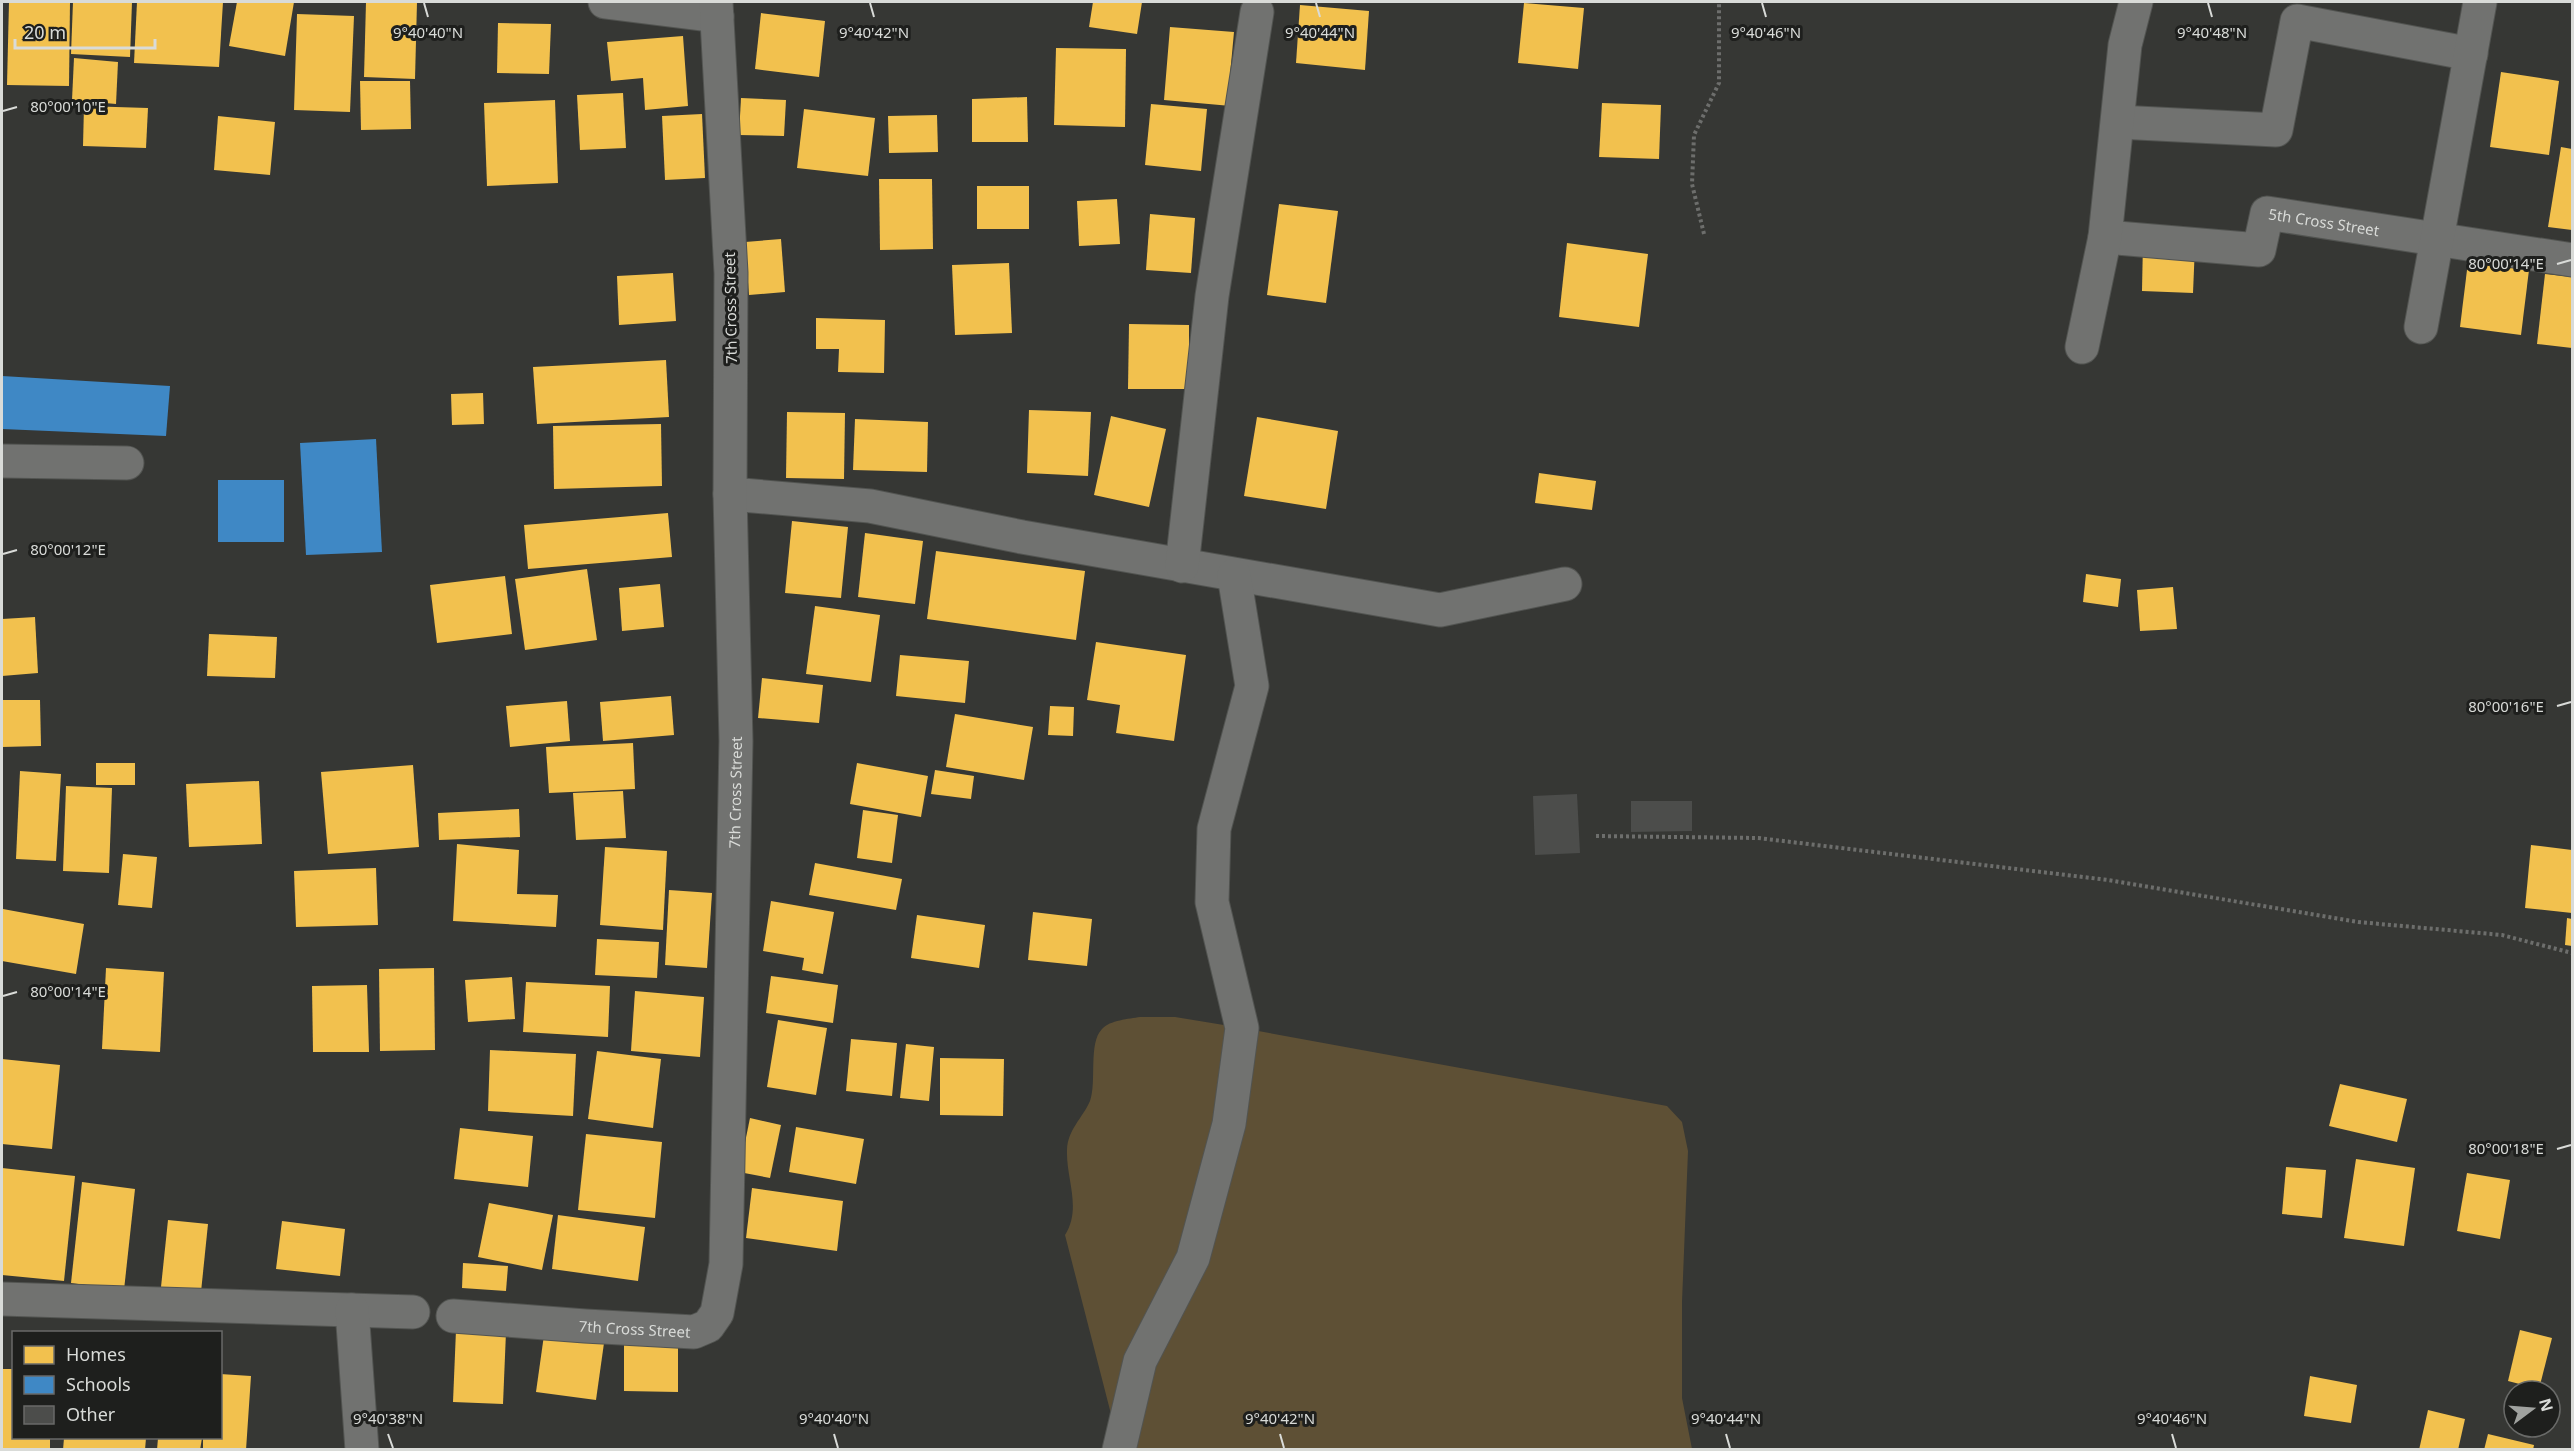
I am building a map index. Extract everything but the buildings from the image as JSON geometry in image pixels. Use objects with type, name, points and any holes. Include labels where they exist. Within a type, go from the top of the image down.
[{"type":"street","points":[[605,2],[716,9]]},
{"type":"street","points":[[2082,347],[2105,237],[2125,45],[2136,2]]},
{"type":"street","points":[[2421,327],[2480,2]]},
{"type":"street","name":"7th Cross Street","points":[[453,1316],[694,1332],[708,1326],[717,1313],[726,1263],[736,741],[730,494],[731,273],[716,9]]},
{"type":"street","points":[[1182,566],[1212,296],[1257,12]]},
{"type":"street","points":[[2118,122],[2276,130],[2297,21],[2471,54]]},
{"type":"street","name":"5th Cross Street","points":[[2105,237],[2259,250],[2267,213],[2572,260]]},
{"type":"street","points":[[2,461],[127,463]]},
{"type":"street","points":[[730,494],[870,506],[1182,566],[1440,610],[1565,584]]},
{"type":"street","points":[[1119,1449],[1140,1361],[1193,1258],[1230,1113],[1242,1028],[1212,902],[1214,829],[1252,686],[1234,575]]},
{"type":"street","points":[[2,1299],[414,1312]]},
{"type":"street","points":[[352,1310],[362,1449]]},
{"type":"path","points":[[1704,234],[1692,184],[1694,135],[1719,83],[1719,2]]},
{"type":"path","points":[[1596,836],[1758,838],[2108,880],[2358,922],[2502,934],[2572,953]]},
{"type":"shaded area","points":[[1140,1017],[1175,1017],[1242,1028],[1667,1106],[1682,1122],[1688,1151],[1682,1302],[1682,1398],[1692,1449],[1120,1449],[1065,1235],[1070,1225],[1073,1204],[1067,1150],[1070,1136],[1090,1101],[1095,1043],[1098,1035],[1105,1026],[1120,1020]]}]
